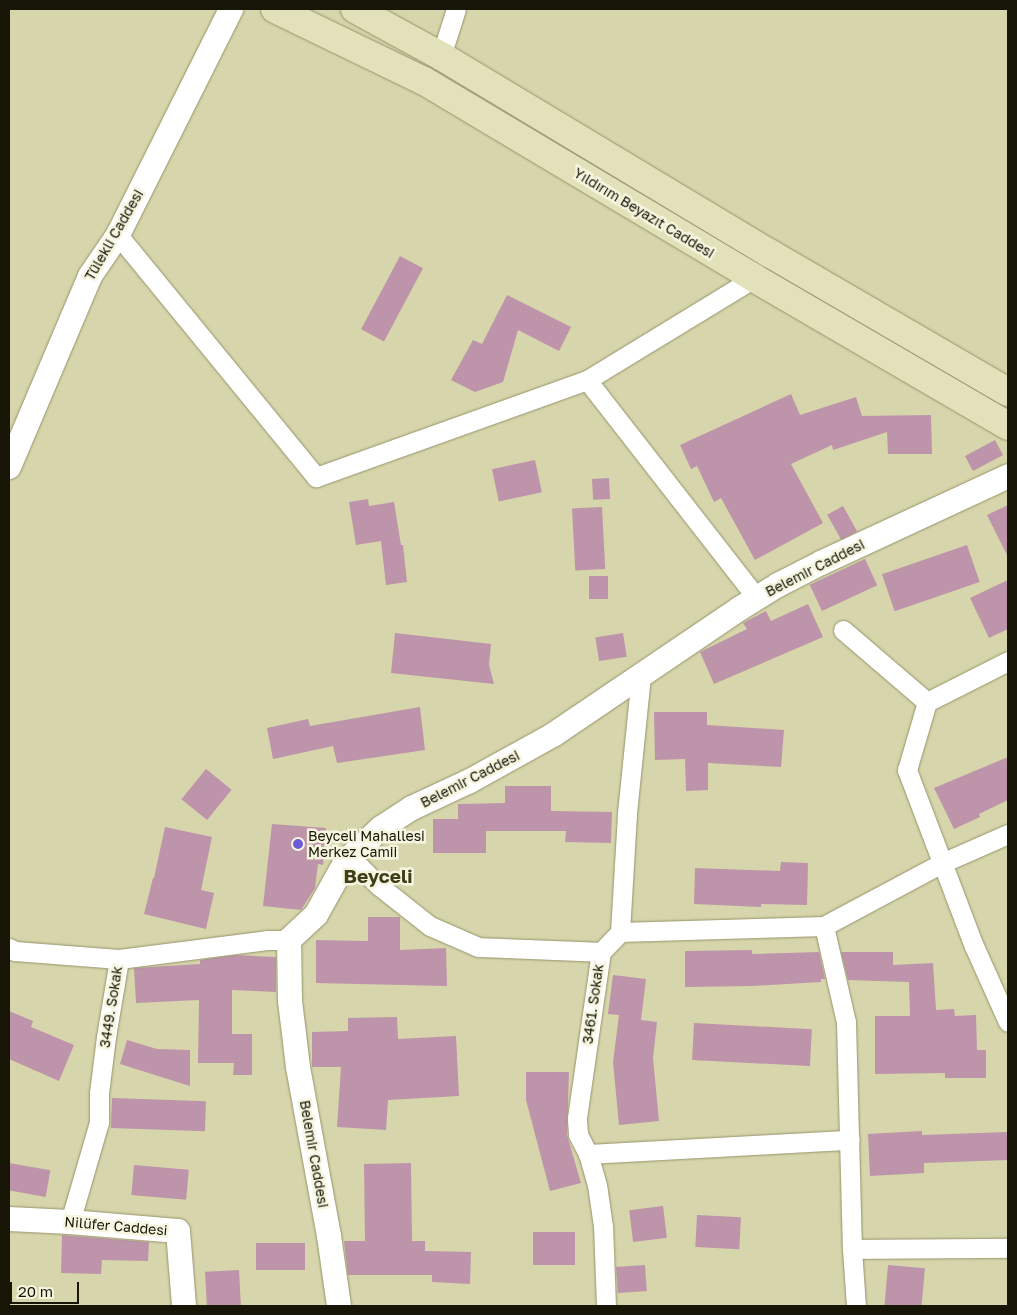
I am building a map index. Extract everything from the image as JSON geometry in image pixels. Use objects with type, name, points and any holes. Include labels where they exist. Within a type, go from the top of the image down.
[{"type":"main road","name":"Yıldırım Beyazıt Caddesi","points":[[275,9],[424,81],[754,278],[1008,426]]},
{"type":"main road","points":[[355,9],[441,56],[769,253],[1008,392]]},
{"type":"street","name":"Tülekli Caddesi","points":[[9,467],[90,276],[118,235],[231,9]]},
{"type":"street","points":[[441,56],[456,9]]},
{"type":"street","points":[[118,235],[316,477],[587,380],[754,278]]},
{"type":"street","points":[[587,380],[757,598]]},
{"type":"street","name":"Belemir Caddesi","points":[[339,1306],[298,1067],[290,1001],[289,940],[316,915],[335,878],[350,856],[381,828],[412,808],[514,758],[553,735],[757,598],[821,563],[1008,476]]},
{"type":"street","points":[[843,630],[927,702]]},
{"type":"street","points":[[1008,661],[927,702],[907,770],[974,946],[1008,1022]]},
{"type":"street","points":[[641,675],[627,813],[620,932],[824,926],[942,863],[1008,834]]},
{"type":"street","points":[[350,856],[378,885],[430,926],[478,947],[600,952]]},
{"type":"street","points":[[824,926],[846,1022],[852,1249],[856,1306]]},
{"type":"street","name":"3461. Sokak","points":[[606,1306],[603,1226],[597,1185],[588,1154],[578,1134],[577,1118],[600,952],[620,932]]},
{"type":"street","name":"3449. Sokak","points":[[70,1222],[99,1122],[99,1093],[119,959],[267,940],[289,940]]},
{"type":"street","points":[[9,948],[32,952],[119,959]]},
{"type":"street","points":[[588,1154],[850,1140]]},
{"type":"street","name":"Nilüfer Caddesi","points":[[9,1220],[70,1222],[178,1231],[184,1306]]},
{"type":"street","points":[[852,1249],[1008,1248]]},
{"type":"building","points":[[400,256],[423,268],[384,341],[361,329]]},
{"type":"building","points":[[507,295],[571,327],[559,351],[518,330],[503,382],[475,392],[451,380],[473,340],[482,344]]},
{"type":"building","points":[[791,394],[800,415],[856,397],[862,416],[931,415],[932,454],[888,454],[887,432],[833,450],[832,445],[791,464],[823,523],[755,560],[721,498],[714,502],[697,466],[691,469],[680,445]]},
{"type":"building","points":[[995,440],[1003,455],[973,471],[965,456]]},
{"type":"building","points":[[535,460],[542,492],[499,501],[492,469]]},
{"type":"building","points":[[609,478],[610,499],[593,500],[592,479]]},
{"type":"building","points":[[368,499],[369,506],[394,502],[401,545],[403,545],[407,582],[386,585],[381,541],[356,545],[349,502]]},
{"type":"building","points":[[1008,505],[1008,557],[987,515]]},
{"type":"building","points":[[843,506],[857,531],[841,540],[827,515]]},
{"type":"building","points":[[602,507],[605,569],[575,570],[572,509]]},
{"type":"building","points":[[967,545],[980,582],[895,611],[882,574]]},
{"type":"building","points":[[865,559],[877,585],[822,611],[810,585]]},
{"type":"building","points":[[589,576],[608,576],[608,599],[589,599]]},
{"type":"building","points":[[1008,580],[1008,629],[989,638],[970,598]]},
{"type":"building","points":[[808,604],[823,637],[714,684],[700,652],[747,629],[743,623],[766,611],[771,621]]},
{"type":"building","points":[[395,633],[491,644],[489,665],[494,684],[391,673]]},
{"type":"building","points":[[623,633],[627,657],[599,661],[595,637]]},
{"type":"building","points":[[420,707],[425,750],[337,763],[333,746],[273,759],[267,728],[308,719],[310,726]]},
{"type":"building","points":[[654,712],[707,712],[707,725],[784,730],[781,767],[708,763],[708,790],[686,791],[685,759],[655,760]]},
{"type":"building","points":[[1008,757],[1008,800],[979,814],[980,817],[954,829],[934,788]]},
{"type":"building","points":[[206,769],[232,790],[207,820],[181,799]]},
{"type":"building","points":[[505,786],[551,786],[551,811],[612,812],[611,843],[565,842],[566,831],[486,831],[486,853],[433,853],[433,819],[458,819],[458,804],[505,803]]},
{"type":"building","points":[[272,824],[326,828],[323,865],[318,864],[315,888],[301,910],[263,906]]},
{"type":"building","points":[[165,827],[212,837],[201,890],[214,893],[206,929],[144,914]]},
{"type":"building","points":[[781,862],[808,863],[807,905],[761,904],[761,907],[694,904],[695,868],[780,871]]},
{"type":"building","points":[[368,917],[400,917],[400,950],[446,948],[447,986],[316,983],[316,940],[368,941]]},
{"type":"building","points":[[752,950],[752,954],[819,952],[825,979],[821,979],[821,982],[752,986],[685,987],[685,951]]},
{"type":"building","points":[[841,952],[893,952],[893,965],[933,963],[936,1010],[954,1009],[955,1016],[976,1015],[977,1050],[986,1050],[986,1078],[945,1078],[945,1073],[875,1074],[875,1016],[910,1016],[909,982],[848,980]]},
{"type":"building","points":[[235,955],[276,957],[276,992],[232,990],[232,1034],[252,1034],[252,1075],[233,1075],[234,1063],[198,1063],[199,1000],[136,1003],[134,968],[200,964],[200,960]]},
{"type":"building","points":[[613,975],[646,979],[641,1020],[657,1022],[653,1058],[659,1121],[619,1125],[613,1062],[619,1015],[608,1014]]},
{"type":"building","points":[[9,1011],[33,1021],[31,1027],[74,1045],[59,1081],[9,1059]]},
{"type":"building","points":[[397,1017],[398,1039],[456,1036],[459,1096],[388,1100],[386,1130],[337,1127],[341,1067],[312,1067],[312,1032],[348,1031],[348,1018]]},
{"type":"building","points":[[694,1023],[812,1029],[810,1066],[692,1060]]},
{"type":"building","points":[[127,1040],[157,1049],[190,1050],[190,1086],[120,1064]]},
{"type":"building","points":[[526,1072],[569,1072],[567,1135],[581,1183],[550,1191],[526,1100]]},
{"type":"building","points":[[112,1098],[206,1101],[205,1131],[111,1128]]},
{"type":"building","points":[[922,1131],[922,1135],[1008,1132],[1008,1160],[924,1163],[924,1173],[870,1176],[868,1134]]},
{"type":"building","points":[[9,1163],[50,1170],[46,1197],[9,1190]]},
{"type":"building","points":[[411,1163],[412,1241],[425,1241],[425,1251],[471,1252],[470,1284],[432,1282],[432,1275],[348,1275],[344,1241],[365,1241],[364,1164]]},
{"type":"building","points":[[134,1165],[189,1170],[186,1200],[131,1195]]},
{"type":"building","points":[[663,1206],[667,1238],[633,1242],[629,1210]]},
{"type":"building","points":[[697,1215],[741,1217],[739,1249],[695,1247]]},
{"type":"building","points":[[533,1232],[575,1232],[575,1265],[533,1265]]},
{"type":"building","points":[[62,1235],[149,1242],[148,1261],[102,1260],[101,1274],[61,1273]]},
{"type":"building","points":[[256,1243],[305,1243],[305,1270],[256,1270]]},
{"type":"building","points":[[645,1265],[647,1291],[618,1293],[616,1267]]},
{"type":"building","points":[[888,1265],[925,1268],[922,1306],[884,1306]]},
{"type":"building","points":[[239,1270],[241,1306],[207,1306],[205,1272]]},
{"type":"place","name":"Beyceli Mahallesi Merkez Camii","points":[[298,844]]},
{"type":"district","name":"Beyceli","points":[[378,876]]}]
